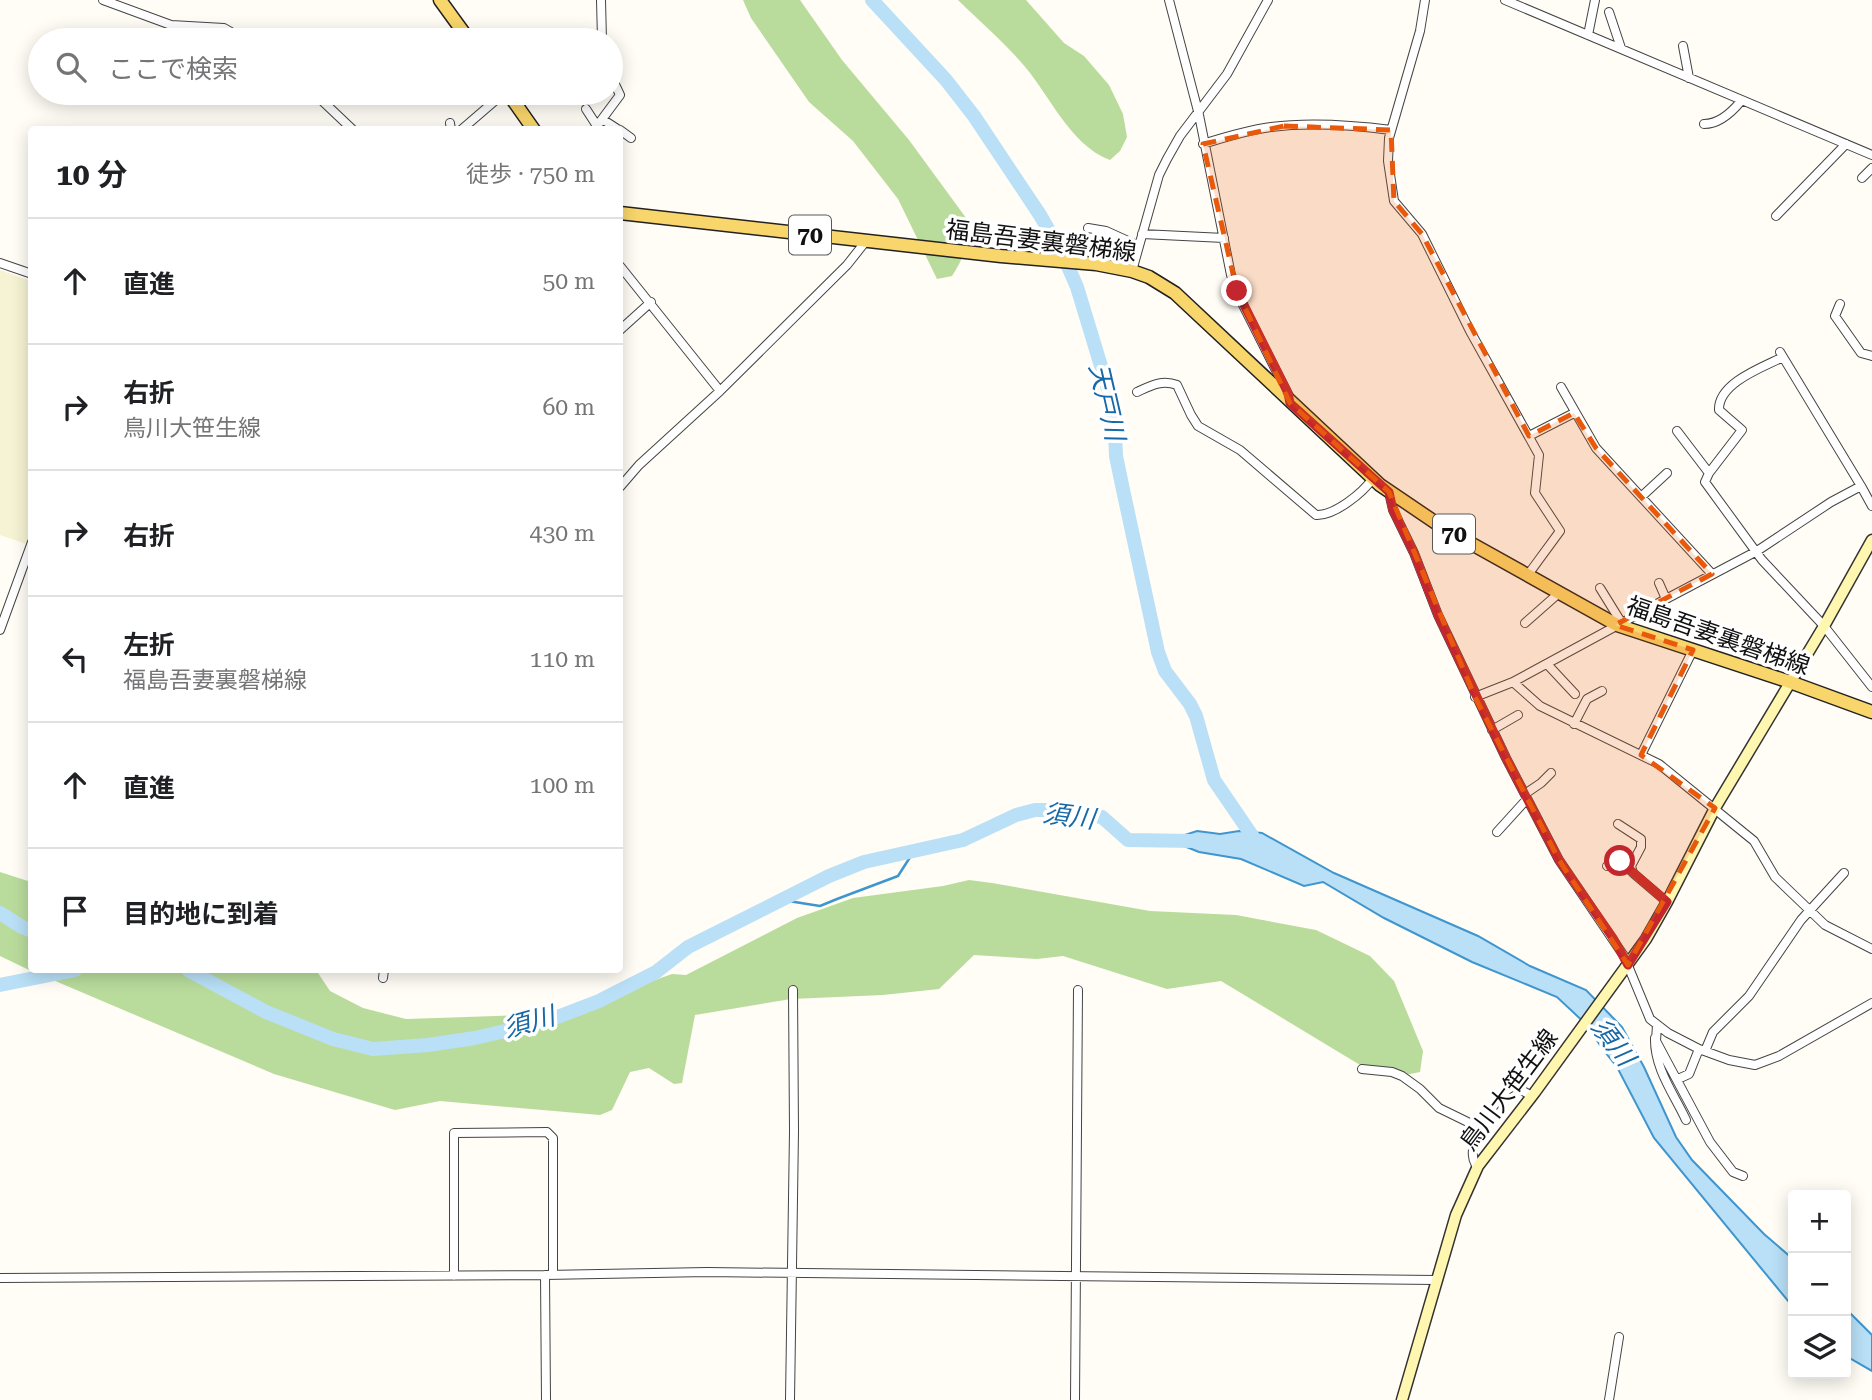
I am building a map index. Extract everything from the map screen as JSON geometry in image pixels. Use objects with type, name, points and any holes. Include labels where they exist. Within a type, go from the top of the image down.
[{"type":"main road","points":[[443,1],[462,28]]},
{"type":"main road","points":[[515,105],[531,126]]},
{"type":"main road","name":"福島吾妻裏磐梯線","points":[[623,213],[1001,256],[1096,264],[1132,271],[1155,280],[1175,293],[1290,403],[1389,492],[1445,529],[1527,576],[1619,623],[1872,712]]},
{"type":"street","points":[[103,0],[171,25],[224,28]]},
{"type":"street","points":[[601,0],[602,28]]},
{"type":"street","points":[[1169,0],[1199,115],[1203,144],[1237,291],[1288,393],[1290,403]]},
{"type":"street","points":[[1132,271],[1158,175],[1180,136],[1199,115],[1227,74],[1268,0]]},
{"type":"street","points":[[1425,0],[1420,31],[1387,151],[1394,201],[1422,234],[1470,331],[1539,455],[1535,493],[1560,531],[1527,576]]},
{"type":"street","points":[[1505,0],[1872,155]]},
{"type":"street","points":[[1588,35],[1595,0]]},
{"type":"street","points":[[1609,12],[1621,48]]},
{"type":"street","points":[[1683,46],[1689,78]]},
{"type":"street","points":[[1704,124],[1712,124],[1725,117],[1741,101]]},
{"type":"street","points":[[326,105],[348,126]]},
{"type":"street","points":[[466,126],[491,105]]},
{"type":"street","points":[[586,108],[598,125],[613,105]]},
{"type":"street","points":[[1203,144],[1245,132],[1284,126],[1347,126],[1391,130]]},
{"type":"street","points":[[623,133],[631,138]]},
{"type":"street","points":[[1776,216],[1846,144]]},
{"type":"street","points":[[1862,178],[1872,168]]},
{"type":"street","points":[[1088,228],[1106,230],[1139,246]]},
{"type":"street","points":[[1142,234],[1224,238]]},
{"type":"street","points":[[623,484],[847,265],[866,241]]},
{"type":"street","points":[[0,263],[28,273]]},
{"type":"street","points":[[623,269],[720,391]]},
{"type":"street","points":[[623,327],[651,302]]},
{"type":"street","points":[[1840,304],[1835,316],[1861,353],[1872,356]]},
{"type":"street","points":[[1872,506],[1782,354],[1733,383],[1720,401],[1719,410],[1742,430],[1709,473],[1706,486],[1762,560],[1824,626],[1872,687]]},
{"type":"street","points":[[1137,392],[1157,383],[1169,382],[1177,385],[1198,426],[1240,450],[1316,515],[1326,514],[1352,500],[1373,478]]},
{"type":"street","points":[[1561,387],[1596,448],[1712,574]]},
{"type":"street","points":[[1529,436],[1574,413]]},
{"type":"street","points":[[1677,431],[1709,473]]},
{"type":"street","points":[[1641,497],[1667,473]]},
{"type":"street","points":[[1475,697],[1513,682],[1757,551],[1861,486]]},
{"type":"street","points":[[1389,492],[1393,510],[1475,697],[1559,860],[1613,938],[1628,965],[1647,1014],[1657,1025],[1702,1050],[1729,1060],[1759,1065],[1872,1003]]},
{"type":"street","name":"鳥川大笹生線","points":[[1402,1400],[1463,1195],[1477,1167],[1628,965],[1667,902],[1715,808],[1872,540]]},
{"type":"street","points":[[0,630],[28,553]]},
{"type":"street","points":[[1659,583],[1666,599]]},
{"type":"street","points":[[1600,587],[1619,623]]},
{"type":"street","points":[[1525,623],[1559,593]]},
{"type":"street","points":[[1641,755],[1693,650]]},
{"type":"street","points":[[1547,664],[1575,694]]},
{"type":"street","points":[[1513,682],[1540,706],[1659,764],[1754,841],[1775,877],[1825,925],[1872,949]]},
{"type":"street","points":[[1574,724],[1587,699],[1602,691]]},
{"type":"street","points":[[1492,730],[1518,715]]},
{"type":"street","points":[[1497,832],[1550,773]]},
{"type":"street","points":[[1618,824],[1641,839],[1631,866],[1633,873]]},
{"type":"street","points":[[1606,866],[1617,859],[1667,902]]},
{"type":"street","points":[[1678,1079],[1689,1074],[1713,1032],[1749,996],[1809,910],[1844,873]]},
{"type":"street","points":[[790,1400],[793,990]]},
{"type":"street","points":[[1075,1400],[1078,990]]},
{"type":"street","points":[[1657,1025],[1655,1052],[1662,1073],[1686,1120]]},
{"type":"street","points":[[1655,1035],[1710,1142],[1733,1172],[1742,1176]]},
{"type":"street","points":[[1362,1069],[1392,1072],[1402,1076],[1439,1108],[1480,1128]]},
{"type":"street","points":[[1477,1167],[1472,1156],[1475,1138],[1511,1087],[1533,1094]]},
{"type":"street","points":[[454,1276],[454,1133],[547,1132],[553,1138],[546,1400]]},
{"type":"street","points":[[0,1278],[697,1272],[1436,1280]]},
{"type":"street","points":[[1609,1400],[1619,1337]]},
{"type":"highlighted area","points":[[1284,126],[1391,130],[1394,201],[1422,234],[1529,436],[1574,413],[1596,448],[1712,574],[1615,625],[1693,650],[1641,755],[1715,808],[1628,965],[1559,860],[1475,697],[1389,492],[1290,403],[1237,291],[1203,144]]},
{"type":"shaded area","points":[[0,270],[28,280],[28,539],[26,544],[0,535]]},
{"type":"green space","points":[[743,0],[800,0],[842,60],[909,140],[969,222],[965,250],[952,276],[937,279],[898,199],[853,141],[809,102],[751,18]]},
{"type":"green space","points":[[958,0],[1026,0],[1064,43],[1084,56],[1109,85],[1123,114],[1127,137],[1120,151],[1110,160],[1083,142],[1060,116],[1020,61]]},
{"type":"green space","points":[[0,872],[28,881],[28,969],[0,956]]},
{"type":"green space","points":[[969,880],[1150,911],[1236,915],[1316,930],[1370,956],[1394,981],[1423,1051],[1420,1072],[1405,1075],[1365,1068],[1221,981],[1167,989],[1063,956],[1037,959],[974,955],[939,989],[883,995],[791,999],[695,1015],[682,1083],[674,1084],[649,1068],[630,1072],[612,1110],[600,1115],[440,1101],[395,1110],[274,1074],[36,973],[318,973],[330,991],[363,1008],[406,1019],[558,1014],[672,974],[686,975],[797,918],[853,898]]},
{"type":"water","points":[[1197,831],[1220,834],[1239,831],[1262,833],[1334,873],[1478,936],[1530,966],[1586,990],[1622,1027],[1644,1067],[1676,1137],[1692,1160],[1764,1234],[1788,1255],[1788,1301],[1654,1138],[1617,1067],[1589,1027],[1557,997],[1472,962],[1384,918],[1323,882],[1304,886],[1241,859],[1199,852],[1169,840]]},
{"type":"water","points":[[1851,1314],[1872,1335],[1872,1371],[1851,1359]]},
{"type":"waterway","name":"天戸川","points":[[872,0],[946,80],[974,116],[1040,215],[1063,255],[1077,287],[1114,409],[1116,456],[1158,652],[1165,671],[1196,716],[1214,780],[1257,843]]},
{"type":"waterway","name":"須川","points":[[194,973],[266,1012],[333,1039],[373,1049],[428,1045],[518,1028],[599,1001],[656,972],[688,947],[829,876],[864,862],[963,840],[1016,815],[1048,810],[1102,817],[1128,840],[1194,841]]},
{"type":"waterway","points":[[782,900],[820,906],[898,876],[914,851]]},
{"type":"waterway","name":"須川","points":[[0,913],[28,929]]},
{"type":"waterway","points":[[0,985],[60,973]]},
{"type":"route","points":[[1237,291],[1288,393],[1290,403],[1389,492],[1393,510],[1475,697],[1559,860],[1613,938],[1628,965],[1667,902],[1620,861]]}]
